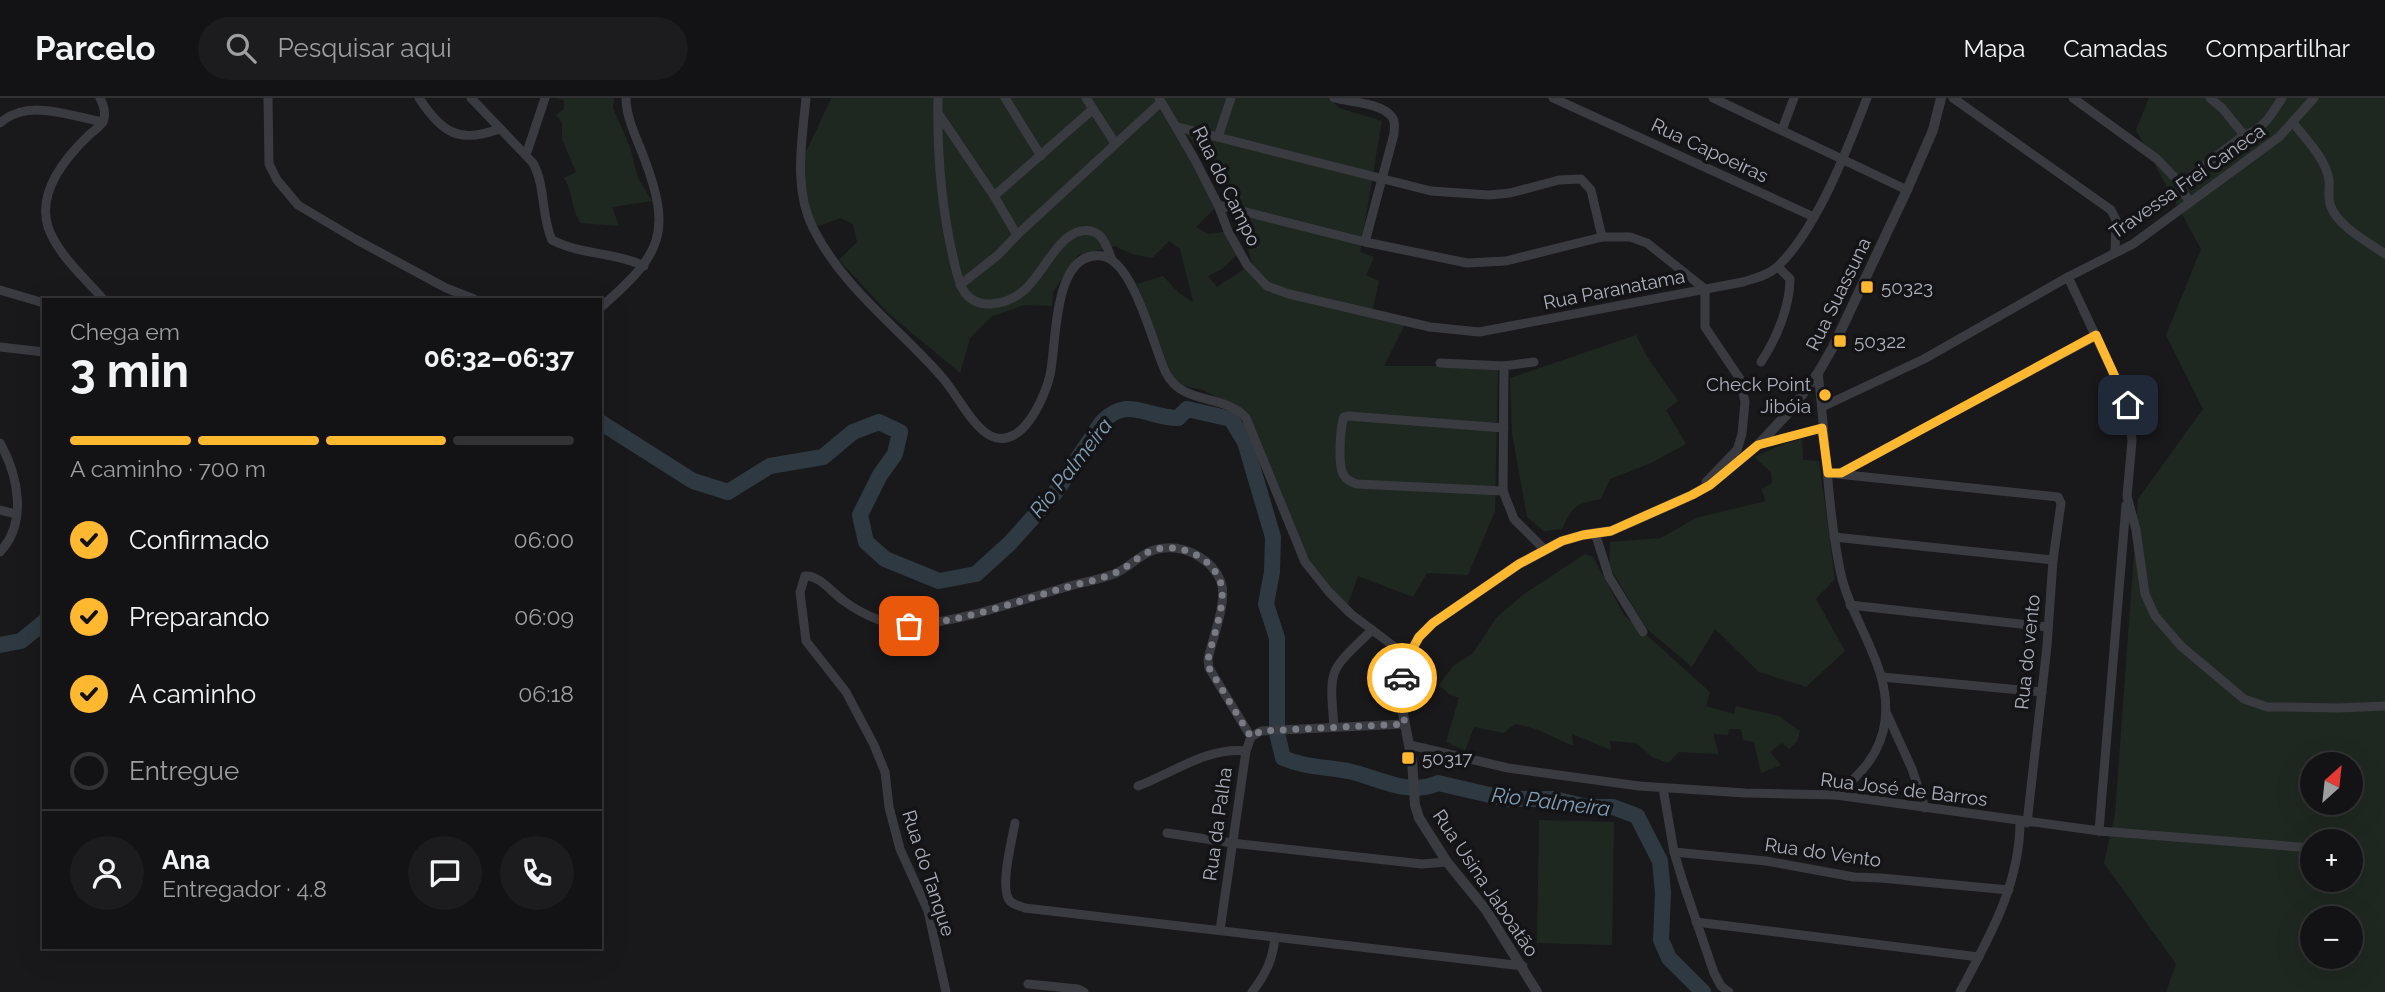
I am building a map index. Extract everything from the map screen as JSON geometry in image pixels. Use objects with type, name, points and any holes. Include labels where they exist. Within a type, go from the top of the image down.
[{"type":"street","points":[[100,98],[105,111],[103,122],[56,176],[46,201],[45,214],[49,229],[64,256],[102,298]]},
{"type":"street","points":[[268,98],[269,164],[277,180],[298,205],[446,288],[471,298]]},
{"type":"street","points":[[419,98],[443,128],[459,135],[471,137],[499,129]]},
{"type":"street","points":[[471,98],[526,155],[539,174],[548,231],[552,240],[592,252],[623,257],[644,265]]},
{"type":"street","points":[[526,155],[545,98]]},
{"type":"street","points":[[602,306],[644,265],[659,237],[660,210],[657,195],[632,125],[626,98]]},
{"type":"street","points":[[806,98],[801,186],[804,206],[813,228],[844,275],[941,375],[973,420],[990,436],[1009,438],[1033,415],[1050,378],[1059,306],[1065,281],[1073,268],[1089,258],[1100,256],[1112,260],[1120,267],[1135,293],[1168,376],[1185,393],[1238,409],[1246,418],[1305,562],[1328,592],[1408,657]]},
{"type":"street","points":[[938,98],[940,176],[947,233],[960,285],[970,298],[985,304],[1000,304],[1012,299],[1038,277],[1059,246],[1080,232],[1098,233],[1102,236],[1112,260]]},
{"type":"street","points":[[1005,98],[1041,156]]},
{"type":"street","points":[[1086,98],[1115,143]]},
{"type":"street","points":[[1218,137],[1231,98]]},
{"type":"street","points":[[1334,98],[1375,107],[1391,116],[1394,122],[1394,134],[1365,242]]},
{"type":"street","name":"Rua Capoeiras","points":[[1553,98],[1814,217]]},
{"type":"street","points":[[1782,130],[1794,98]]},
{"type":"street","points":[[1761,362],[1790,294],[1790,279],[1778,267],[1814,217],[1867,98]]},
{"type":"street","name":"Rua Suassuna","points":[[1414,790],[1400,686],[1408,657],[1419,637],[1433,623],[1519,564],[1562,541],[1611,531],[1692,495],[1710,485],[1758,445],[1790,411],[1833,347],[1907,190],[1933,130],[1941,98]]},
{"type":"street","points":[[1953,98],[2111,210],[2116,220],[2115,253]]},
{"type":"street","points":[[2073,98],[2157,159],[2181,184],[2181,190],[2189,201]]},
{"type":"street","points":[[2210,98],[2244,135]]},
{"type":"street","points":[[2181,184],[2244,135],[2262,126],[2282,98]]},
{"type":"street","name":"Travessa Frei Caneca","points":[[1822,407],[1924,359],[2068,277],[2133,244],[2279,137],[2314,98]]},
{"type":"street","points":[[1716,99],[1907,190]]},
{"type":"street","points":[[960,285],[998,255],[1160,100]]},
{"type":"street","name":"Rua do Campo","points":[[1160,100],[1178,127],[1239,253],[1254,274],[1267,286]]},
{"type":"street","points":[[994,196],[1093,109]]},
{"type":"street","points":[[0,123],[18,113],[37,110],[103,122]]},
{"type":"street","points":[[938,113],[1017,235]]},
{"type":"street","points":[[2293,123],[2314,148],[2324,167],[2329,178],[2330,206],[2339,220],[2385,254]]},
{"type":"street","points":[[1178,127],[1431,191],[1489,195],[1510,193],[1559,180],[1581,179],[1591,190],[1602,237]]},
{"type":"street","points":[[1218,205],[1447,260],[1482,263],[1518,258],[1602,237],[1630,237],[1647,243],[1705,289],[1705,327],[1742,384],[1745,402],[1740,445],[1735,455],[1692,495]]},
{"type":"street","name":"Rua Paranatama","points":[[1267,286],[1289,294],[1430,327],[1479,332],[1743,282],[1778,267]]},
{"type":"street","points":[[2068,277],[2128,405],[2131,420],[2099,831]]},
{"type":"street","points":[[0,290],[42,302]]},
{"type":"street","points":[[1828,473],[1841,473],[2096,335]]},
{"type":"street","points":[[0,347],[42,352]]},
{"type":"street","points":[[1440,363],[1504,366],[1534,362]]},
{"type":"street","points":[[1504,366],[1503,491],[1514,519],[1545,550]]},
{"type":"street","points":[[1818,373],[1840,573],[1850,605],[1882,677],[1886,712],[1881,739],[1874,755],[1864,770],[1836,795]]},
{"type":"street","points":[[1503,491],[1357,484],[1349,481],[1341,466],[1341,424],[1342,419],[1348,416],[1504,428]]},
{"type":"street","points":[[1758,445],[1822,428]]},
{"type":"street","points":[[0,443],[14,472],[18,496],[11,534],[0,552]]},
{"type":"street","name":"Rua do vento","points":[[1841,473],[2047,495],[2059,497],[2061,503],[2053,560],[2042,692],[2019,855],[2009,890],[1960,992]]},
{"type":"street","points":[[2127,496],[2136,530],[2147,604],[2181,646],[2235,694],[2267,707],[2385,706]]},
{"type":"street","points":[[0,510],[16,514]]},
{"type":"street","points":[[1595,533],[1609,577],[1643,632]]},
{"type":"street","points":[[1834,537],[2053,560]]},
{"type":"street","name":"Rua do Tanque","points":[[946,992],[928,911],[900,849],[889,807],[884,772],[874,745],[846,692],[806,641],[800,592],[805,576],[817,579],[842,600],[863,612],[888,623],[909,626],[995,608],[1113,574],[1149,550],[1184,550],[1211,566],[1222,584],[1221,608],[1208,660],[1209,668],[1251,737]]},
{"type":"street","points":[[1850,605],[2048,627]]},
{"type":"street","points":[[1334,727],[1330,682],[1332,675],[1339,661],[1372,630]]},
{"type":"street","name":"Rua do Vento","points":[[1882,677],[2042,692]]},
{"type":"street","points":[[1886,712],[1912,769],[1925,808]]},
{"type":"street","points":[[1251,737],[1261,731],[1405,724]]},
{"type":"street","name":"Rua da Palha","points":[[1220,930],[1246,751],[1251,737]]},
{"type":"street","name":"Rua José de Barros","points":[[1410,745],[1508,768],[1663,788],[1836,795],[2099,831],[2300,847]]},
{"type":"street","points":[[1138,786],[1215,752],[1246,751]]},
{"type":"street","points":[[1663,788],[1674,852],[1696,922],[1714,973],[1721,986],[1730,992]]},
{"type":"street","name":"Rua Usina Jaboatão","points":[[1414,790],[1419,818],[1447,862],[1486,910],[1537,992]]},
{"type":"street","points":[[1015,823],[1005,893],[1013,904],[1025,908],[1522,966]]},
{"type":"street","points":[[1167,833],[1422,864],[1447,862]]},
{"type":"street","name":"Rua do Vento","points":[[1674,852],[1766,861],[1854,877],[2009,890]]},
{"type":"street","points":[[1696,922],[1979,957]]},
{"type":"street","points":[[1252,992],[1266,974],[1273,958],[1276,937]]},
{"type":"street","points":[[1028,984],[1078,989],[1084,992]]},
{"type":"shaded area","points":[[556,98],[614,98],[613,108],[630,147],[638,178],[652,201],[612,207],[619,226],[581,223],[578,217],[564,178],[576,172],[562,139],[562,123],[556,115],[564,109],[564,100]]},
{"type":"shaded area","points":[[1329,98],[1339,108],[1382,121],[1360,252],[1374,257],[1366,275],[1379,281],[1372,313],[1406,322],[1384,366],[1498,366],[1495,511],[1468,575],[1427,573],[1413,597],[1358,576],[1346,610],[1308,565],[1238,409],[1203,390],[1175,384],[1137,284],[1163,276],[1179,293],[1193,302],[1180,249],[1169,241],[1152,258],[1135,255],[1114,246],[1078,255],[1053,292],[1052,306],[1024,305],[991,317],[970,338],[960,373],[888,313],[839,260],[857,242],[853,224],[841,218],[813,228],[801,162],[831,99]],"holes":[[[1169,112],[1237,199],[1257,278],[1244,269],[1217,287],[1208,276],[1222,269],[1239,253],[1228,231],[1209,234],[1196,227],[1218,205]]]},
{"type":"shaded area","points":[[2149,98],[2385,98],[2385,992],[2166,992],[2176,964],[2104,863],[2115,814],[2138,499],[2203,409],[2166,335],[2201,249],[2136,130]]},
{"type":"shaded area","points":[[1636,335],[1646,355],[1678,401],[1666,410],[1686,444],[1651,463],[1610,479],[1601,499],[1576,507],[1562,529],[1544,531],[1527,517],[1512,433],[1510,378]]},
{"type":"shaded area","points":[[1802,439],[1803,460],[1819,461],[1835,579],[1816,599],[1845,651],[1806,687],[1759,672],[1715,629],[1692,667],[1646,628],[1609,566],[1610,542],[1661,538],[1696,518],[1766,501],[1761,489],[1772,483],[1771,472],[1754,457]]},
{"type":"shaded area","points":[[1585,554],[1593,557],[1624,615],[1710,692],[1706,706],[1734,714],[1736,706],[1779,716],[1800,731],[1797,741],[1789,749],[1782,743],[1770,752],[1781,765],[1761,773],[1754,742],[1743,740],[1741,729],[1729,729],[1728,735],[1713,734],[1719,754],[1679,752],[1668,763],[1652,757],[1636,743],[1610,741],[1611,750],[1572,734],[1573,746],[1536,729],[1515,724],[1504,733],[1474,727],[1465,751],[1446,742],[1459,698],[1439,685],[1453,666],[1472,654],[1497,617],[1524,594]]},
{"type":"shaded area","points":[[1539,820],[1614,822],[1612,945],[1537,943]]},
{"type":"waterway","name":"Rio Palmeira","points":[[602,423],[693,481],[728,492],[770,466],[823,457],[853,432],[879,422],[900,432],[895,454],[880,475],[860,515],[866,542],[885,559],[939,581],[976,574],[1010,543],[1055,493],[1102,422],[1111,414],[1129,409],[1178,418],[1187,409],[1231,419],[1245,442],[1273,537],[1272,572],[1266,604],[1277,638],[1277,733],[1283,758],[1307,765],[1348,771],[1404,787],[1427,787],[1438,783],[1507,799],[1554,799],[1588,807],[1613,807],[1637,816],[1660,861],[1663,893],[1661,940],[1669,958],[1703,992]]},
{"type":"waterway","name":"Rio Palmeira","points":[[0,645],[21,641],[42,624]]},
{"type":"way so far","points":[[909,626],[983,612],[1113,574],[1149,550],[1172,548],[1184,550],[1205,561],[1222,584],[1221,608],[1210,646],[1209,668],[1251,737],[1261,731],[1405,724],[1400,698],[1402,678]]},
{"type":"place","name":"50323","points":[[1867,287]]},
{"type":"place","name":"50322","points":[[1840,341]]},
{"type":"place","name":"Check Point Jibóia","points":[[1825,395]]},
{"type":"place","name":"50317","points":[[1408,758]]},
{"type":"route","points":[[1402,678],[1408,657],[1419,637],[1433,623],[1519,564],[1562,541],[1611,531],[1692,495],[1741,462],[1758,445],[1822,428],[1828,473],[1841,473],[2096,335],[2128,405]]}]
